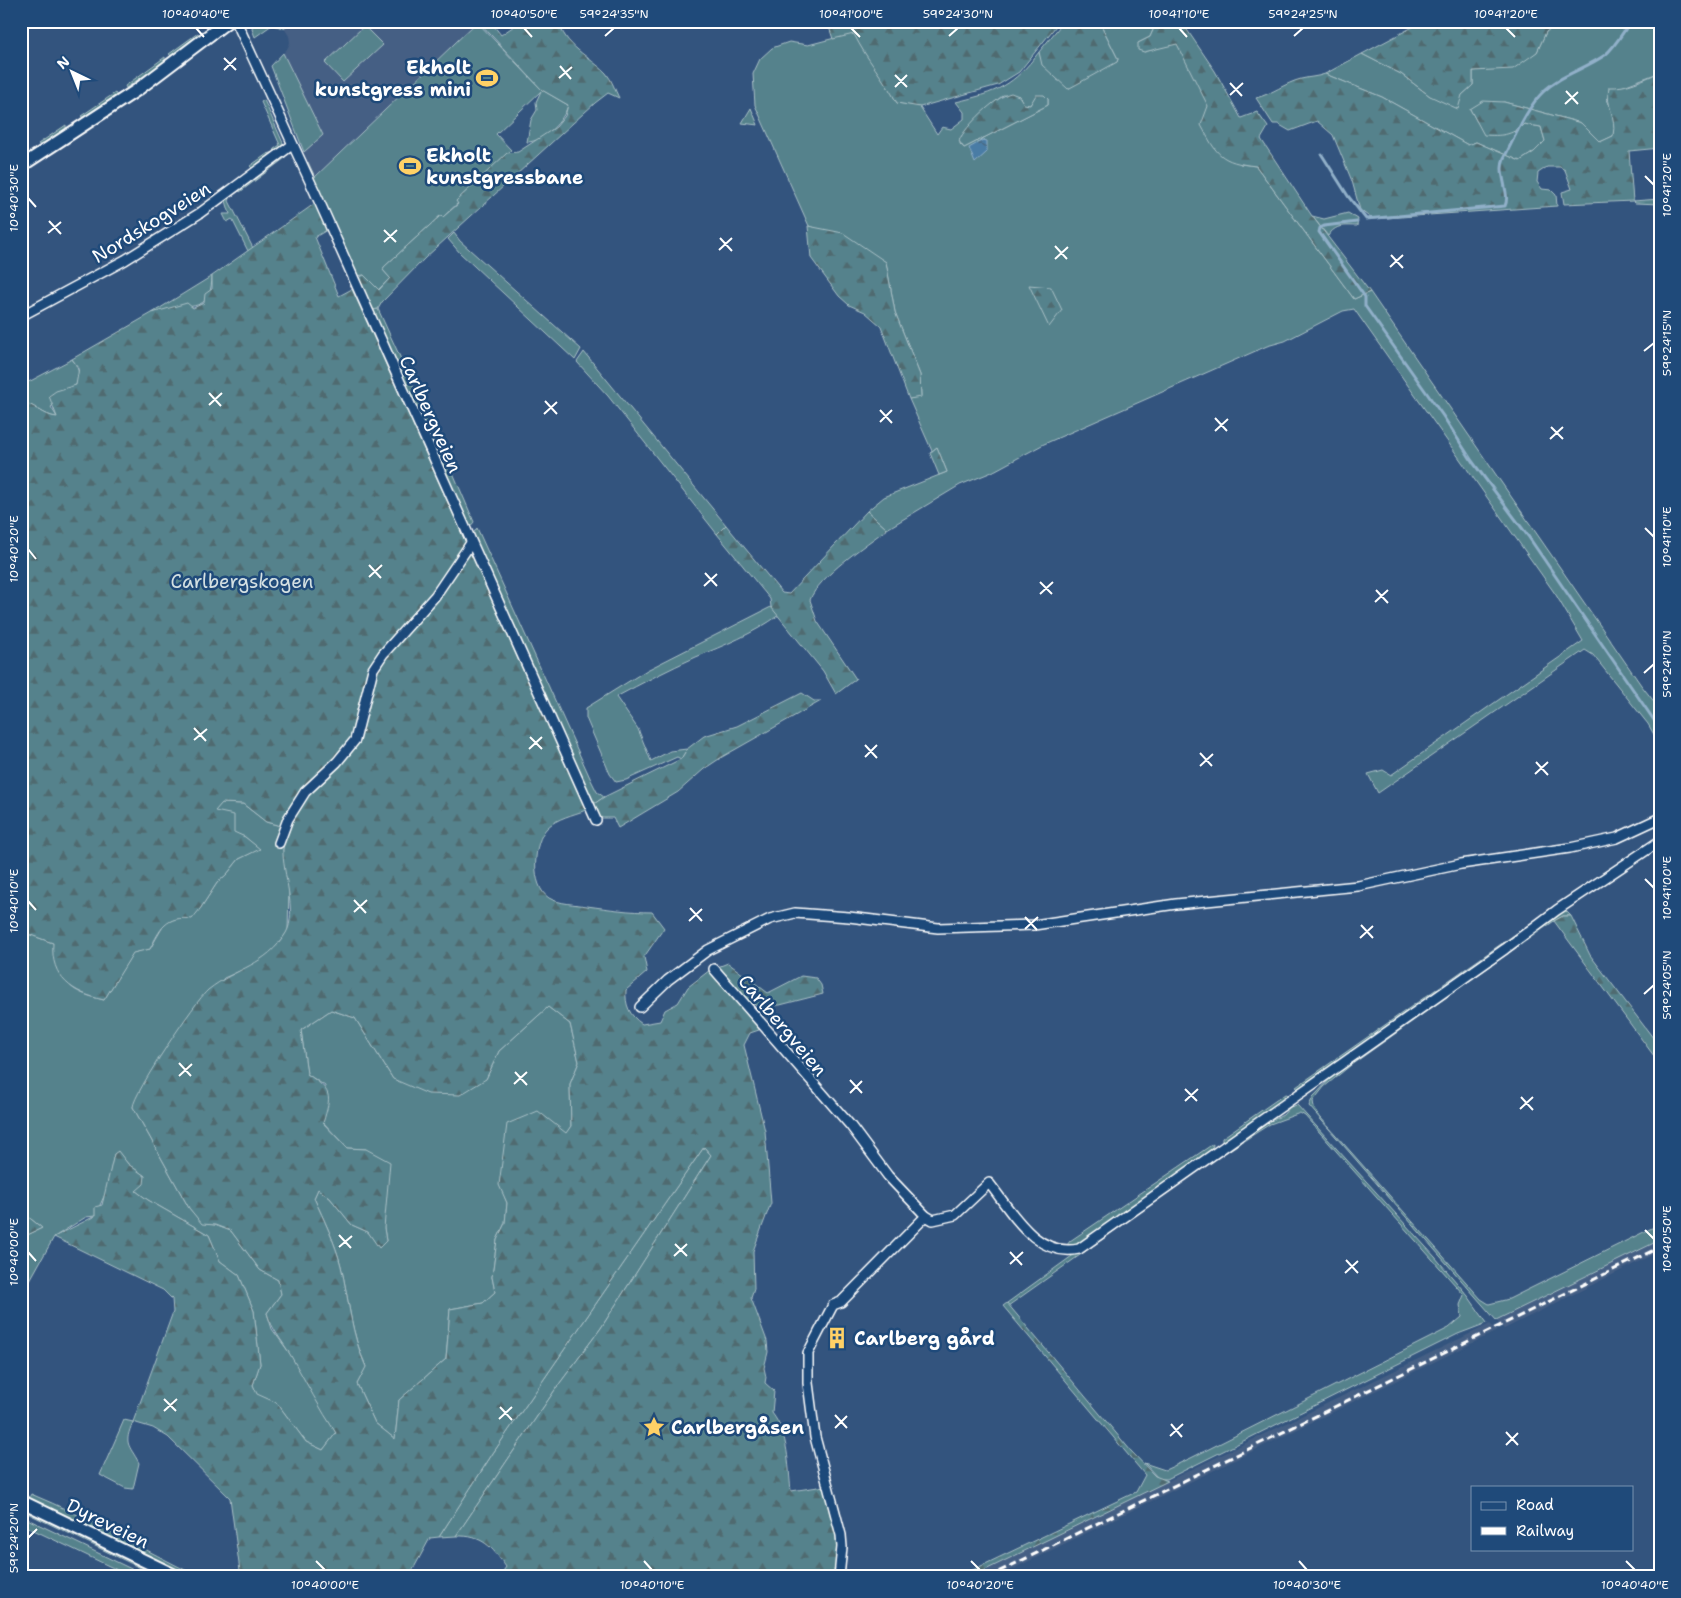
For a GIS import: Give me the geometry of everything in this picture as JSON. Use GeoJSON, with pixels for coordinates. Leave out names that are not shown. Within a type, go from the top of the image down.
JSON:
{"type":"FeatureCollection","features":[{"type":"Feature","properties":{"kind":"street"},"geometry":{"type":"LineString","coordinates":[[21,166],[137,90],[228,21]]}},
{"type":"Feature","properties":{"kind":"street","name":"Carlbergveien"},"geometry":{"type":"LineString","coordinates":[[236,21],[319,201],[596,820]]}},
{"type":"Feature","properties":{"kind":"street","name":"Nordskogveien"},"geometry":{"type":"LineString","coordinates":[[21,316],[108,270],[200,213],[292,146]]}},
{"type":"Feature","properties":{"kind":"street"},"geometry":{"type":"LineString","coordinates":[[279,843],[288,819],[305,792],[337,762],[355,740],[373,670],[383,654],[435,596],[471,543]]}},
{"type":"Feature","properties":{"kind":"street"},"geometry":{"type":"LineString","coordinates":[[640,1007],[668,980],[708,950],[770,920],[795,913],[849,917],[938,928],[989,928],[1034,924],[1176,904],[1358,886],[1461,864],[1570,848],[1617,838],[1660,818]]}},
{"type":"Feature","properties":{"kind":"street"},"geometry":{"type":"LineString","coordinates":[[839,1577],[842,1541],[825,1468],[815,1437],[808,1383],[808,1353],[833,1306],[841,1302],[926,1216],[933,1220],[955,1215],[990,1183],[1036,1240],[1064,1251],[1079,1249],[1505,949],[1557,910],[1660,841]]}},
{"type":"Feature","properties":{"kind":"street","name":"Carlbergveien"},"geometry":{"type":"LineString","coordinates":[[714,969],[850,1125],[888,1176],[926,1216]]}},
{"type":"Feature","properties":{"kind":"street","name":"Dyreveien"},"geometry":{"type":"LineString","coordinates":[[21,1501],[178,1577]]}},
{"type":"Feature","properties":{"kind":"shaded area"},"geometry":{"type":"Polygon","coordinates":[[[253,21],[478,21],[314,178],[271,66],[287,49],[290,43],[289,36],[284,28],[272,25],[255,37],[252,29],[253,21]]]}},
{"type":"Feature","properties":{"kind":"shaded area"},"geometry":{"type":"Polygon","coordinates":[[[1660,1240],[1660,1251],[1504,1329],[1496,1320],[1660,1240]]]}},
{"type":"Feature","properties":{"kind":"shaded area"},"geometry":{"type":"Polygon","coordinates":[[[1490,1324],[1497,1331],[997,1577],[971,1577],[1490,1324]]]}},
{"type":"Feature","properties":{"kind":"green space"},"geometry":{"type":"Polygon","coordinates":[[[253,21],[292,21],[284,28],[272,25],[255,37],[252,29],[253,21]]]}},
{"type":"Feature","properties":{"kind":"green space"},"geometry":{"type":"Polygon","coordinates":[[[478,21],[490,21],[501,35],[514,26],[515,21],[559,21],[571,44],[606,73],[619,98],[608,93],[595,103],[425,258],[382,302],[378,309],[372,310],[356,279],[364,275],[379,290],[390,278],[383,270],[384,267],[440,216],[443,217],[458,204],[456,201],[507,153],[518,152],[556,127],[565,116],[568,105],[542,90],[478,21]]]}},
{"type":"Feature","properties":{"kind":"green space"},"geometry":{"type":"Polygon","coordinates":[[[827,21],[1060,21],[1019,72],[998,85],[920,107],[897,103],[854,34],[833,39],[827,21]]]}},
{"type":"Feature","properties":{"kind":"green space"},"geometry":{"type":"Polygon","coordinates":[[[1064,21],[1099,21],[1118,59],[1117,62],[1068,89],[1042,65],[1039,52],[1064,21]]]}},
{"type":"Feature","properties":{"kind":"green space"},"geometry":{"type":"Polygon","coordinates":[[[1099,21],[1157,21],[1150,37],[1138,43],[1144,52],[1177,43],[1240,164],[1256,166],[1354,299],[1370,292],[1641,685],[1660,709],[1660,745],[1648,724],[1593,655],[1585,650],[1378,793],[1368,774],[1383,770],[1391,775],[1583,641],[1556,595],[1354,309],[1343,311],[1285,341],[1267,346],[1044,444],[992,472],[960,485],[887,529],[867,511],[884,497],[947,472],[937,447],[932,451],[909,399],[921,396],[920,375],[895,312],[886,262],[809,226],[755,105],[753,74],[760,59],[772,48],[789,42],[808,45],[854,33],[897,103],[919,106],[937,134],[942,127],[951,129],[964,119],[964,112],[956,102],[983,95],[1004,86],[1021,73],[1039,52],[1043,63],[1058,81],[1117,62],[1118,59],[1099,21]],[[1003,95],[975,120],[960,138],[960,144],[964,148],[1048,105],[1048,99],[1036,96],[1030,105],[1024,105],[1019,96],[1003,95]]]}},
{"type":"Feature","properties":{"kind":"green space"},"geometry":{"type":"Polygon","coordinates":[[[1157,21],[1181,21],[1215,71],[1241,118],[1257,112],[1268,127],[1261,139],[1312,216],[1370,292],[1354,299],[1256,166],[1227,159],[1211,144],[1201,125],[1208,106],[1177,44],[1144,52],[1138,50],[1138,43],[1150,37],[1157,21]]]}},
{"type":"Feature","properties":{"kind":"green space"},"geometry":{"type":"Polygon","coordinates":[[[1424,21],[1559,21],[1546,32],[1537,52],[1513,69],[1473,71],[1473,85],[1462,95],[1458,109],[1430,96],[1401,74],[1362,54],[1424,21]]]}},
{"type":"Feature","properties":{"kind":"green space"},"geometry":{"type":"Polygon","coordinates":[[[1559,21],[1660,21],[1658,73],[1621,87],[1607,99],[1616,122],[1613,136],[1600,142],[1581,123],[1504,102],[1470,109],[1477,122],[1516,132],[1524,124],[1541,127],[1545,141],[1534,152],[1520,161],[1476,142],[1468,145],[1382,97],[1325,74],[1362,54],[1401,74],[1430,96],[1462,95],[1473,85],[1473,71],[1492,69],[1537,52],[1546,32],[1559,21]]]}},
{"type":"Feature","properties":{"kind":"green space","name":"Ekholt kunstgressbane"},"geometry":{"type":"Polygon","coordinates":[[[477,22],[542,90],[568,105],[566,111],[546,135],[527,142],[531,120],[537,110],[536,102],[541,91],[496,134],[511,150],[456,201],[458,203],[443,217],[440,216],[384,267],[383,270],[390,278],[378,290],[364,275],[355,276],[306,164],[308,162],[315,177],[477,22]]]}},
{"type":"Feature","properties":{"kind":"green space"},"geometry":{"type":"Polygon","coordinates":[[[364,26],[383,45],[343,82],[325,63],[364,26]]]}},
{"type":"Feature","properties":{"kind":"green space"},"geometry":{"type":"Polygon","coordinates":[[[198,33],[199,38],[173,57],[169,54],[198,33]]]}},
{"type":"Feature","properties":{"kind":"green space"},"geometry":{"type":"Polygon","coordinates":[[[283,53],[323,135],[304,152],[271,66],[283,53]]]}},
{"type":"Feature","properties":{"kind":"green space"},"geometry":{"type":"Polygon","coordinates":[[[165,57],[165,63],[126,88],[125,86],[165,57]]]}},
{"type":"Feature","properties":{"kind":"green space"},"geometry":{"type":"Polygon","coordinates":[[[1660,64],[1660,148],[1629,151],[1633,201],[1564,204],[1562,192],[1572,189],[1565,170],[1560,167],[1547,167],[1538,173],[1537,182],[1542,189],[1551,190],[1556,195],[1557,206],[1372,219],[1360,210],[1352,181],[1333,135],[1317,121],[1290,131],[1278,124],[1273,124],[1256,98],[1295,81],[1325,74],[1382,97],[1468,145],[1476,142],[1520,161],[1534,152],[1545,141],[1541,127],[1524,124],[1515,131],[1506,134],[1484,135],[1470,109],[1483,101],[1504,102],[1581,123],[1600,142],[1613,136],[1614,122],[1608,94],[1609,87],[1628,85],[1658,73],[1660,64]]]}},
{"type":"Feature","properties":{"kind":"green space"},"geometry":{"type":"Polygon","coordinates":[[[115,93],[117,96],[84,118],[81,116],[115,93]]]}},
{"type":"Feature","properties":{"kind":"green space"},"geometry":{"type":"Polygon","coordinates":[[[1011,93],[1019,96],[1024,104],[1030,105],[1036,95],[1044,95],[1048,99],[1048,105],[964,148],[959,141],[974,120],[998,100],[1011,93]]]}},
{"type":"Feature","properties":{"kind":"green space"},"geometry":{"type":"Polygon","coordinates":[[[264,100],[283,143],[280,149],[253,169],[250,166],[267,154],[275,152],[274,149],[280,145],[261,102],[264,100]]]}},
{"type":"Feature","properties":{"kind":"green space"},"geometry":{"type":"Polygon","coordinates":[[[751,108],[758,125],[742,123],[751,108]]]}},
{"type":"Feature","properties":{"kind":"green space"},"geometry":{"type":"Polygon","coordinates":[[[66,125],[66,130],[42,146],[38,144],[66,125]]]}},
{"type":"Feature","properties":{"kind":"green space"},"geometry":{"type":"Polygon","coordinates":[[[284,155],[285,158],[240,192],[239,190],[284,155]]]}},
{"type":"Feature","properties":{"kind":"green space"},"geometry":{"type":"Polygon","coordinates":[[[231,196],[229,201],[253,248],[248,251],[232,219],[227,222],[223,214],[230,214],[226,201],[231,196]]]}},
{"type":"Feature","properties":{"kind":"green space"},"geometry":{"type":"Polygon","coordinates":[[[1660,199],[1660,204],[1635,203],[1633,201],[1660,199]]]}},
{"type":"Feature","properties":{"kind":"green space","name":"Carlbergskogen"},"geometry":{"type":"Polygon","coordinates":[[[317,202],[327,230],[315,237],[339,296],[352,289],[586,810],[555,822],[542,835],[536,853],[536,874],[539,884],[549,898],[557,902],[652,912],[664,928],[644,957],[647,972],[626,990],[627,1005],[634,1017],[642,1024],[660,1021],[665,1010],[678,1003],[688,987],[710,970],[728,963],[768,993],[801,976],[816,978],[821,985],[823,994],[780,1005],[757,1006],[745,999],[759,1030],[750,1033],[744,1045],[765,1131],[771,1203],[753,1251],[754,1289],[751,1298],[767,1341],[768,1352],[764,1368],[765,1383],[774,1391],[772,1413],[778,1422],[785,1440],[791,1491],[825,1486],[839,1543],[837,1577],[499,1577],[506,1567],[491,1548],[480,1540],[456,1536],[557,1387],[601,1328],[711,1155],[704,1147],[493,1453],[439,1537],[430,1538],[409,1577],[244,1577],[240,1571],[230,1498],[168,1437],[153,1428],[133,1422],[173,1312],[172,1299],[163,1290],[54,1237],[95,1216],[95,1207],[102,1205],[114,1154],[118,1151],[128,1164],[145,1176],[144,1184],[136,1191],[148,1200],[209,1235],[220,1261],[239,1275],[254,1311],[260,1364],[253,1385],[257,1394],[277,1403],[306,1442],[323,1450],[336,1433],[269,1319],[267,1313],[281,1294],[278,1280],[260,1270],[231,1231],[215,1225],[202,1224],[189,1208],[133,1107],[154,1067],[201,997],[219,982],[269,953],[286,933],[289,925],[290,903],[283,850],[288,828],[266,822],[243,804],[222,803],[215,811],[234,815],[234,832],[245,837],[260,849],[239,859],[217,883],[192,919],[183,918],[170,921],[157,935],[150,949],[133,953],[104,1000],[83,993],[66,982],[55,966],[53,943],[28,934],[21,943],[21,402],[31,405],[47,415],[57,417],[49,396],[56,391],[76,385],[79,368],[72,359],[152,313],[187,303],[193,308],[204,303],[205,294],[212,289],[212,276],[317,202]],[[548,1007],[499,1051],[486,1079],[460,1095],[428,1094],[393,1079],[355,1018],[331,1010],[301,1030],[307,1074],[321,1085],[328,1094],[328,1105],[323,1123],[347,1148],[366,1149],[390,1162],[384,1228],[386,1241],[379,1248],[368,1232],[352,1225],[330,1198],[318,1189],[314,1198],[339,1257],[354,1330],[366,1367],[357,1384],[375,1423],[395,1439],[399,1400],[446,1359],[450,1309],[483,1303],[495,1292],[492,1277],[497,1240],[505,1223],[507,1203],[499,1185],[507,1124],[538,1111],[566,1133],[571,1126],[570,1084],[579,1062],[570,1024],[548,1007]]]}},
{"type":"Feature","properties":{"kind":"green space"},"geometry":{"type":"Polygon","coordinates":[[[1348,213],[1358,219],[1357,226],[1344,226],[1334,229],[1328,236],[1312,216],[1324,219],[1348,213]]]}},
{"type":"Feature","properties":{"kind":"green space"},"geometry":{"type":"Polygon","coordinates":[[[808,226],[843,233],[886,262],[895,312],[920,375],[921,397],[909,399],[881,326],[865,312],[849,305],[839,296],[811,258],[808,226]]]}},
{"type":"Feature","properties":{"kind":"green space"},"geometry":{"type":"Polygon","coordinates":[[[454,233],[460,241],[581,349],[575,360],[460,253],[448,239],[454,233]]]}},
{"type":"Feature","properties":{"kind":"green space"},"geometry":{"type":"Polygon","coordinates":[[[212,276],[209,293],[202,303],[152,313],[212,276]]]}},
{"type":"Feature","properties":{"kind":"green space"},"geometry":{"type":"Polygon","coordinates":[[[1029,285],[1051,287],[1062,310],[1049,327],[1029,285]]]}},
{"type":"Feature","properties":{"kind":"green space"},"geometry":{"type":"Polygon","coordinates":[[[378,309],[474,522],[469,528],[372,310],[378,309]]]}},
{"type":"Feature","properties":{"kind":"green space"},"geometry":{"type":"Polygon","coordinates":[[[584,352],[726,525],[717,534],[608,396],[577,362],[584,352]]]}},
{"type":"Feature","properties":{"kind":"green space"},"geometry":{"type":"Polygon","coordinates":[[[72,359],[79,374],[78,381],[70,392],[51,407],[57,417],[47,415],[31,405],[21,402],[21,386],[72,359]]]}},
{"type":"Feature","properties":{"kind":"green space"},"geometry":{"type":"Polygon","coordinates":[[[937,447],[947,472],[939,475],[930,453],[937,447]]]}},
{"type":"Feature","properties":{"kind":"green space"},"geometry":{"type":"Polygon","coordinates":[[[867,511],[887,529],[833,571],[815,591],[810,600],[817,621],[856,679],[836,694],[823,671],[771,607],[770,599],[717,534],[726,525],[782,593],[789,594],[867,511]]]}},
{"type":"Feature","properties":{"kind":"green space"},"geometry":{"type":"Polygon","coordinates":[[[477,528],[591,780],[597,792],[604,797],[594,804],[473,534],[477,528]]]}},
{"type":"Feature","properties":{"kind":"green space"},"geometry":{"type":"Polygon","coordinates":[[[771,607],[779,615],[759,628],[739,639],[676,666],[616,697],[638,729],[651,761],[670,751],[687,749],[681,759],[677,757],[626,780],[616,782],[610,774],[586,718],[586,708],[647,670],[771,607]]]}},
{"type":"Feature","properties":{"kind":"green space"},"geometry":{"type":"Polygon","coordinates":[[[802,693],[814,701],[821,701],[722,757],[704,769],[678,792],[618,828],[613,818],[599,818],[594,804],[604,797],[681,759],[687,749],[704,736],[737,726],[802,693]]]}},
{"type":"Feature","properties":{"kind":"green space"},"geometry":{"type":"Polygon","coordinates":[[[222,803],[243,804],[266,822],[288,828],[283,850],[289,887],[288,931],[272,952],[262,961],[224,978],[159,1058],[133,1107],[189,1208],[202,1223],[215,1225],[231,1231],[260,1270],[278,1280],[281,1294],[267,1313],[272,1329],[291,1355],[336,1433],[323,1450],[306,1442],[277,1403],[257,1395],[253,1385],[260,1364],[254,1311],[239,1275],[220,1261],[209,1235],[148,1200],[136,1191],[145,1176],[128,1164],[118,1152],[114,1154],[106,1192],[95,1216],[86,1217],[54,1237],[25,1289],[21,1287],[21,1238],[42,1228],[21,1211],[21,943],[28,934],[53,943],[63,975],[72,988],[104,1000],[133,952],[150,949],[165,923],[200,909],[217,883],[239,859],[259,849],[245,837],[234,833],[214,811],[222,803]]]}},
{"type":"Feature","properties":{"kind":"green space"},"geometry":{"type":"Polygon","coordinates":[[[1557,905],[1316,1079],[1298,1089],[1296,1087],[1557,905]]]}},
{"type":"Feature","properties":{"kind":"green space"},"geometry":{"type":"Polygon","coordinates":[[[1565,910],[1571,916],[1563,916],[1554,921],[1351,1065],[1324,1087],[1313,1101],[1314,1108],[1320,1117],[1481,1299],[1489,1304],[1509,1299],[1660,1224],[1660,1240],[1496,1320],[1309,1106],[1313,1097],[1333,1076],[1565,910]]]}},
{"type":"Feature","properties":{"kind":"green space"},"geometry":{"type":"Polygon","coordinates":[[[1563,916],[1571,916],[1590,955],[1660,1047],[1660,1064],[1554,921],[1563,916]]]}},
{"type":"Feature","properties":{"kind":"green space"},"geometry":{"type":"Polygon","coordinates":[[[548,1007],[570,1024],[579,1062],[570,1084],[571,1126],[566,1134],[500,1185],[507,1203],[505,1223],[497,1240],[492,1277],[495,1292],[483,1303],[450,1309],[446,1359],[399,1400],[395,1439],[375,1423],[357,1384],[366,1366],[357,1342],[339,1257],[314,1198],[318,1189],[330,1198],[352,1225],[368,1232],[379,1247],[386,1241],[366,1149],[347,1148],[323,1122],[325,1086],[307,1074],[301,1030],[331,1010],[355,1018],[393,1079],[486,1079],[499,1051],[548,1007]]]}},
{"type":"Feature","properties":{"kind":"green space"},"geometry":{"type":"Polygon","coordinates":[[[1285,1094],[1289,1095],[1222,1144],[1222,1138],[1285,1094]]]}},
{"type":"Feature","properties":{"kind":"green space"},"geometry":{"type":"Polygon","coordinates":[[[1297,1105],[1435,1257],[1468,1296],[1487,1323],[1458,1334],[1167,1479],[1159,1479],[1144,1463],[1165,1470],[1449,1328],[1462,1317],[1460,1305],[1464,1295],[1305,1116],[1300,1113],[1270,1124],[1217,1158],[1008,1306],[1007,1303],[1072,1256],[1080,1253],[1254,1129],[1283,1115],[1290,1107],[1297,1105]]]}},
{"type":"Feature","properties":{"kind":"green space"},"geometry":{"type":"Polygon","coordinates":[[[1213,1144],[1212,1150],[1077,1246],[1067,1245],[1070,1241],[1213,1144]]]}},
{"type":"Feature","properties":{"kind":"green space"},"geometry":{"type":"Polygon","coordinates":[[[704,1147],[711,1155],[601,1328],[557,1387],[456,1536],[439,1537],[493,1453],[704,1147]]]}},
{"type":"Feature","properties":{"kind":"green space"},"geometry":{"type":"Polygon","coordinates":[[[21,1211],[42,1228],[21,1238],[21,1211]]]}},
{"type":"Feature","properties":{"kind":"green space"},"geometry":{"type":"Polygon","coordinates":[[[1007,1303],[1131,1451],[1155,1476],[1168,1481],[971,1577],[958,1577],[1136,1492],[1145,1475],[1003,1306],[1007,1303]]]}},
{"type":"Feature","properties":{"kind":"green space"},"geometry":{"type":"Polygon","coordinates":[[[124,1420],[133,1422],[128,1435],[128,1444],[139,1463],[133,1489],[125,1488],[100,1475],[124,1420]]]}},
{"type":"Feature","properties":{"kind":"green space"},"geometry":{"type":"Polygon","coordinates":[[[31,1494],[95,1523],[199,1577],[189,1577],[31,1500],[29,1498],[31,1494]]]}},
{"type":"Feature","properties":{"kind":"green space"},"geometry":{"type":"Polygon","coordinates":[[[25,1508],[169,1577],[159,1577],[25,1512],[25,1508]]]}},
{"type":"Feature","properties":{"kind":"green space"},"geometry":{"type":"Polygon","coordinates":[[[21,1516],[148,1577],[132,1577],[21,1524],[21,1516]]]}},
{"type":"Feature","properties":{"kind":"water"},"geometry":{"type":"Polygon","coordinates":[[[983,140],[987,141],[987,152],[975,163],[969,148],[983,140]]]}},
{"type":"Feature","properties":{"kind":"waterway"},"geometry":{"type":"LineString","coordinates":[[1322,155],[1348,196],[1366,219],[1505,206],[1506,196],[1502,164],[1526,114],[1537,98],[1550,86],[1609,52],[1631,21]]}},
{"type":"Feature","properties":{"kind":"waterway"},"geometry":{"type":"LineString","coordinates":[[1357,222],[1324,226],[1320,228],[1319,232],[1365,297],[1365,306],[1443,416],[1472,461],[1528,536],[1660,729]]}},
{"type":"Feature","properties":{"kind":"railway"},"geometry":{"type":"LineString","coordinates":[[988,1577],[1660,1247]]}},
{"type":"Feature","properties":{"kind":"place","name":"Ekholt kunstgress mini"},"geometry":{"type":"Point","coordinates":[487,78]}},
{"type":"Feature","properties":{"kind":"place","name":"Ekholt kunstgressbane"},"geometry":{"type":"Point","coordinates":[410,166]}},
{"type":"Feature","properties":{"kind":"place","name":"Carlberg gård"},"geometry":{"type":"Point","coordinates":[837,1338]}},
{"type":"Feature","properties":{"kind":"place","name":"Carlbergåsen"},"geometry":{"type":"Point","coordinates":[654,1427]}}]}
